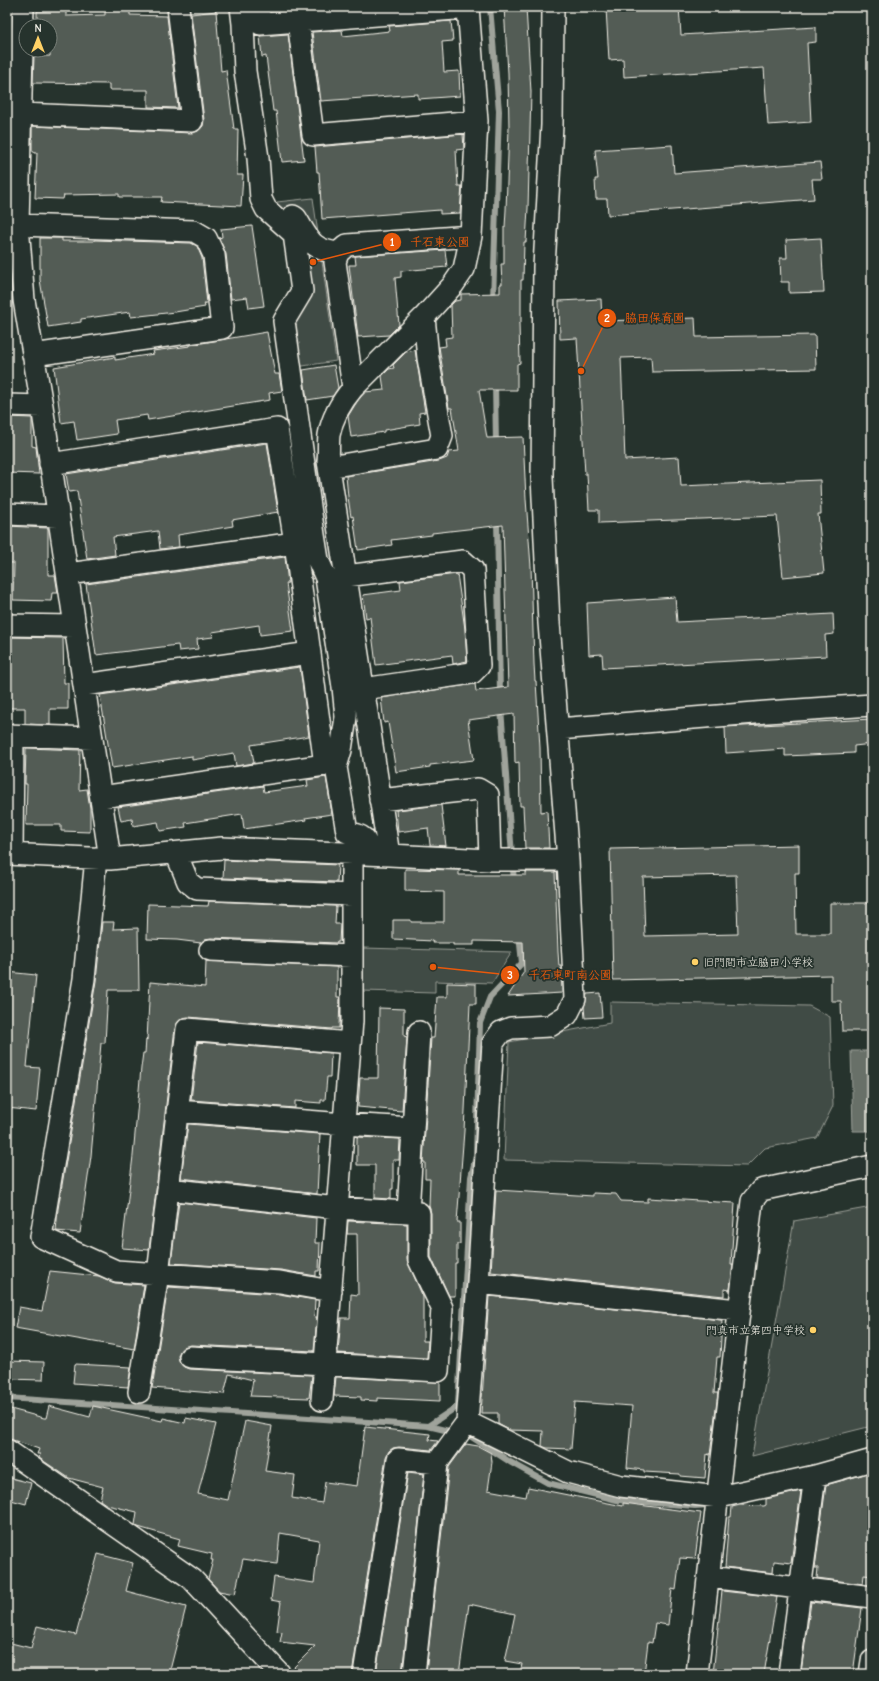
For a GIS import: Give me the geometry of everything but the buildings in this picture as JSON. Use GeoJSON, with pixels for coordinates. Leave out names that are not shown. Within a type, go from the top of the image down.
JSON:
{"type":"FeatureCollection","features":[{"type":"Feature","properties":{"kind":"street"},"geometry":{"type":"LineString","coordinates":[[23,7],[14,72],[21,114],[13,184],[18,225],[16,300],[33,355],[42,406],[101,797],[103,859],[41,1238],[116,1271],[280,1282],[331,1291]]}},
{"type":"Feature","properties":{"kind":"street"},"geometry":{"type":"LineString","coordinates":[[21,114],[192,121],[178,7]]}},
{"type":"Feature","properties":{"kind":"street"},"geometry":{"type":"LineString","coordinates":[[241,7],[244,24],[245,71],[258,158],[261,199],[266,209],[294,234],[302,291],[284,321],[318,560],[326,578],[343,687],[346,717],[341,750],[336,767],[347,832],[361,836],[367,841],[370,854]]}},
{"type":"Feature","properties":{"kind":"street"},"geometry":{"type":"LineString","coordinates":[[258,7],[260,24],[468,8],[477,121],[471,236],[464,269],[453,285],[424,317],[353,388],[345,398],[336,415],[329,435],[329,468],[380,800],[370,854],[352,895],[352,1021],[322,1400]]}},
{"type":"Feature","properties":{"kind":"street"},"geometry":{"type":"LineString","coordinates":[[414,1674],[437,1463],[467,1422],[478,1283],[493,1043],[500,1032],[511,1028],[550,1026],[567,1015],[575,999],[568,860],[549,623],[542,478],[544,267],[552,125],[553,7]]}},
{"type":"Feature","properties":{"kind":"street"},"geometry":{"type":"LineString","coordinates":[[298,21],[313,136],[477,121]]}},
{"type":"Feature","properties":{"kind":"street"},"geometry":{"type":"LineString","coordinates":[[264,205],[283,211],[296,218],[313,245],[325,252],[338,254]]}},
{"type":"Feature","properties":{"kind":"street"},"geometry":{"type":"LineString","coordinates":[[18,225],[194,230],[206,238],[214,255],[222,328],[33,355]]}},
{"type":"Feature","properties":{"kind":"street"},"geometry":{"type":"LineString","coordinates":[[353,388],[334,262],[338,254],[347,245],[471,236]]}},
{"type":"Feature","properties":{"kind":"street"},"geometry":{"type":"LineString","coordinates":[[329,468],[437,448],[442,436],[428,358],[424,317]]}},
{"type":"Feature","properties":{"kind":"street"},"geometry":{"type":"LineString","coordinates":[[7,405],[42,406]]}},
{"type":"Feature","properties":{"kind":"street"},"geometry":{"type":"LineString","coordinates":[[50,464],[277,429],[295,543],[326,765],[101,797]]}},
{"type":"Feature","properties":{"kind":"street"},"geometry":{"type":"LineString","coordinates":[[7,514],[58,516]]}},
{"type":"Feature","properties":{"kind":"street"},"geometry":{"type":"LineString","coordinates":[[68,574],[295,543]]}},
{"type":"Feature","properties":{"kind":"street"},"geometry":{"type":"LineString","coordinates":[[346,576],[463,561],[473,570],[479,666],[472,673],[363,689]]}},
{"type":"Feature","properties":{"kind":"street"},"geometry":{"type":"LineString","coordinates":[[7,625],[75,626]]}},
{"type":"Feature","properties":{"kind":"street"},"geometry":{"type":"LineString","coordinates":[[84,685],[310,653]]}},
{"type":"Feature","properties":{"kind":"street"},"geometry":{"type":"LineString","coordinates":[[558,729],[872,705]]}},
{"type":"Feature","properties":{"kind":"street"},"geometry":{"type":"LineString","coordinates":[[92,738],[10,736],[10,854],[103,859],[222,848],[490,860],[568,860]]}},
{"type":"Feature","properties":{"kind":"street"},"geometry":{"type":"LineString","coordinates":[[380,800],[478,790],[488,796],[490,860]]}},
{"type":"Feature","properties":{"kind":"street"},"geometry":{"type":"LineString","coordinates":[[176,853],[188,882],[196,889],[352,895]]}},
{"type":"Feature","properties":{"kind":"street"},"geometry":{"type":"LineString","coordinates":[[210,950],[352,956]]}},
{"type":"Feature","properties":{"kind":"street"},"geometry":{"type":"LineString","coordinates":[[139,1392],[158,1274],[187,1029],[350,1043]]}},
{"type":"Feature","properties":{"kind":"street"},"geometry":{"type":"LineString","coordinates":[[408,1212],[418,1032]]}},
{"type":"Feature","properties":{"kind":"street"},"geometry":{"type":"LineString","coordinates":[[177,1111],[413,1128]]}},
{"type":"Feature","properties":{"kind":"street"},"geometry":{"type":"LineString","coordinates":[[697,1674],[719,1497],[738,1310],[752,1201],[762,1190],[872,1166]]}},
{"type":"Feature","properties":{"kind":"street"},"geometry":{"type":"LineString","coordinates":[[168,1189],[337,1208],[419,1213],[419,1260],[442,1308],[438,1371],[190,1357]]}},
{"type":"Feature","properties":{"kind":"street"},"geometry":{"type":"LineString","coordinates":[[478,1283],[738,1310]]}},
{"type":"Feature","properties":{"kind":"street"},"geometry":{"type":"LineString","coordinates":[[467,1422],[568,1472],[621,1486],[719,1497],[815,1476],[872,1460]]}},
{"type":"Feature","properties":{"kind":"street"},"geometry":{"type":"LineString","coordinates":[[7,1450],[192,1579],[280,1674]]}},
{"type":"Feature","properties":{"kind":"street"},"geometry":{"type":"LineString","coordinates":[[364,1674],[398,1460],[437,1463]]}},
{"type":"Feature","properties":{"kind":"street"},"geometry":{"type":"LineString","coordinates":[[789,1674],[815,1476]]}},
{"type":"Feature","properties":{"kind":"street"},"geometry":{"type":"LineString","coordinates":[[709,1577],[872,1597]]}},
{"type":"Feature","properties":{"kind":"street"},"geometry":{"type":"LineString","coordinates":[[870,1674],[872,1661]]}},
{"type":"Feature","properties":{"kind":"shaded area"},"geometry":{"type":"Polygon","coordinates":[[[313,198],[336,361],[296,367],[289,323],[307,292],[279,215],[277,202],[313,198]]]}},
{"type":"Feature","properties":{"kind":"shaded area"},"geometry":{"type":"Polygon","coordinates":[[[363,948],[512,952],[492,983],[435,981],[435,993],[362,991],[363,948]]]}},
{"type":"Feature","properties":{"kind":"shaded area"},"geometry":{"type":"Polygon","coordinates":[[[610,1002],[809,1006],[830,1017],[833,1106],[817,1138],[765,1148],[747,1166],[504,1160],[509,1042],[610,1023],[610,1002]]]}},
{"type":"Feature","properties":{"kind":"shaded area"},"geometry":{"type":"Polygon","coordinates":[[[851,1051],[872,1051],[872,1131],[853,1131],[851,1051]]]}},
{"type":"Feature","properties":{"kind":"shaded area","name":"門真市立第四中学校"},"geometry":{"type":"Polygon","coordinates":[[[872,1207],[872,1426],[752,1456],[794,1221],[872,1207]]]}},
{"type":"Feature","properties":{"kind":"waterway"},"geometry":{"type":"LineString","coordinates":[[490,7],[499,111],[493,301]]}},
{"type":"Feature","properties":{"kind":"waterway"},"geometry":{"type":"LineString","coordinates":[[495,382],[496,445]]}},
{"type":"Feature","properties":{"kind":"waterway"},"geometry":{"type":"LineString","coordinates":[[497,518],[500,695]]}},
{"type":"Feature","properties":{"kind":"waterway"},"geometry":{"type":"LineString","coordinates":[[501,708],[514,882]]}},
{"type":"Feature","properties":{"kind":"waterway"},"geometry":{"type":"LineString","coordinates":[[428,1426],[458,1406],[471,1177],[476,1156],[480,1023],[490,997],[522,963],[519,935]]}},
{"type":"Feature","properties":{"kind":"waterway"},"geometry":{"type":"LineString","coordinates":[[7,1398],[428,1426],[470,1436],[510,1462],[548,1483],[617,1500],[695,1506],[709,1505]]}},
{"type":"Feature","properties":{"kind":"place","name":"千石東公園"},"geometry":{"type":"Point","coordinates":[313,262]}},
{"type":"Feature","properties":{"kind":"place","name":"脇田保育園"},"geometry":{"type":"Point","coordinates":[581,371]}},
{"type":"Feature","properties":{"kind":"place","name":"旧門間市立脇田小学校"},"geometry":{"type":"Point","coordinates":[695,962]}},
{"type":"Feature","properties":{"kind":"place","name":"千石東町南公園"},"geometry":{"type":"Point","coordinates":[433,967]}},
{"type":"Feature","properties":{"kind":"place","name":"門真市立第四中学校"},"geometry":{"type":"Point","coordinates":[813,1330]}}]}
